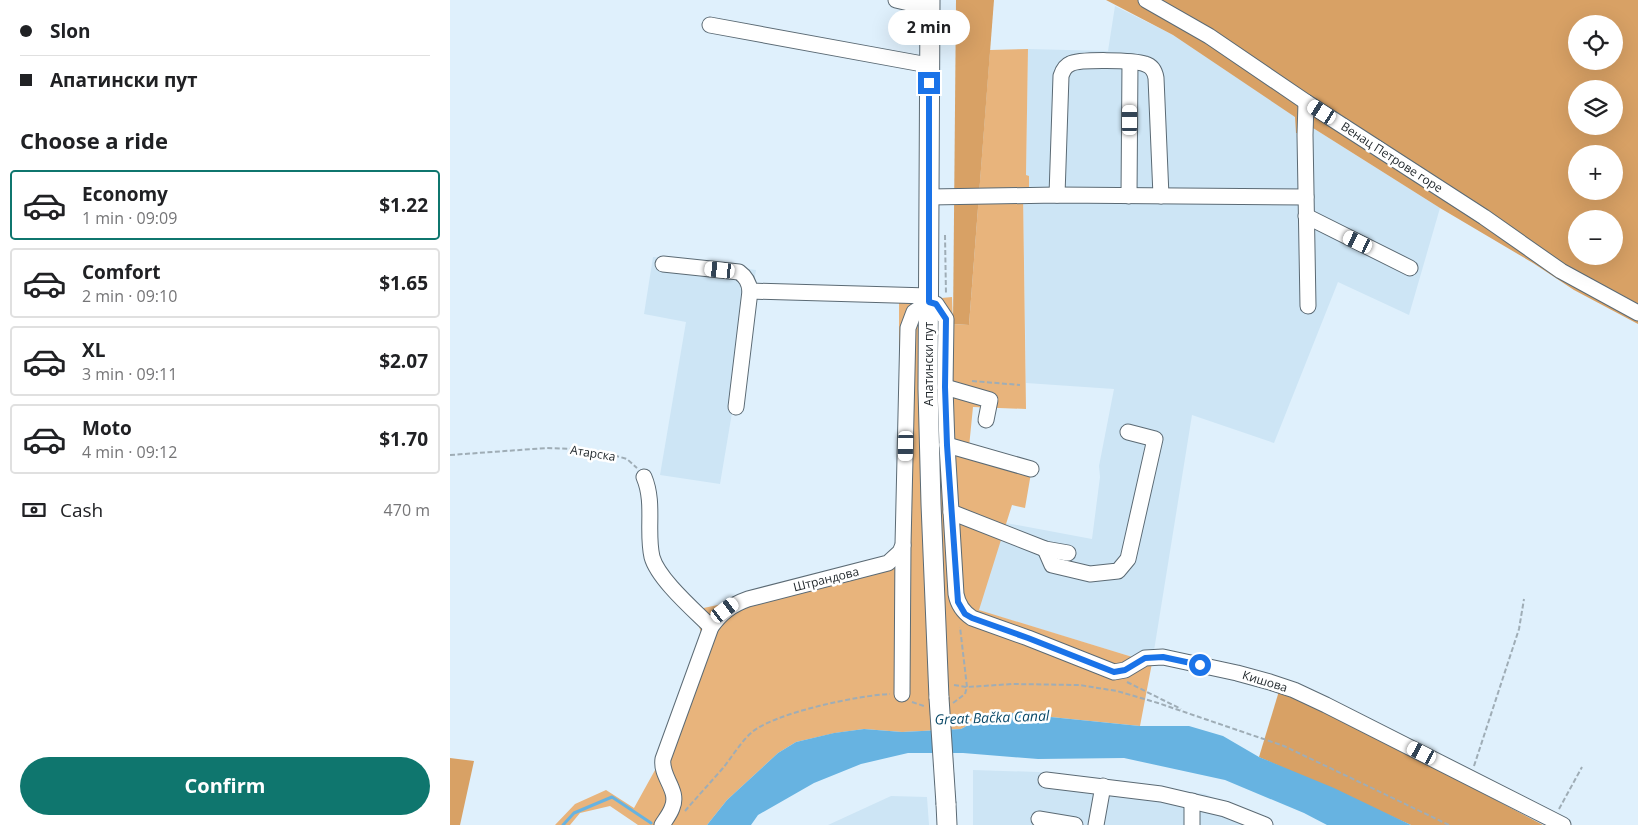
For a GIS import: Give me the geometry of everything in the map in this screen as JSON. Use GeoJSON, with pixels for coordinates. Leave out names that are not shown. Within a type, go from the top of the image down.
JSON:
{"type":"FeatureCollection","features":[{"type":"Feature","properties":{"kind":"main road","name":"Апатински пут"},"geometry":{"type":"LineString","coordinates":[[930,4],[928,66],[930,504],[938,703],[948,825]]}},
{"type":"Feature","properties":{"kind":"street"},"geometry":{"type":"LineString","coordinates":[[896,0],[930,4]]}},
{"type":"Feature","properties":{"kind":"street","name":"Венац Петрове горе"},"geometry":{"type":"LineString","coordinates":[[1146,0],[1209,36],[1306,102],[1484,217],[1561,272],[1638,313]]}},
{"type":"Feature","properties":{"kind":"street"},"geometry":{"type":"LineString","coordinates":[[710,25],[928,66]]}},
{"type":"Feature","properties":{"kind":"street"},"geometry":{"type":"LineString","coordinates":[[1057,195],[1062,71],[1070,64],[1076,62],[1130,62],[1145,64],[1150,66],[1155,72],[1161,196]]}},
{"type":"Feature","properties":{"kind":"street"},"geometry":{"type":"LineString","coordinates":[[1129,196],[1130,62]]}},
{"type":"Feature","properties":{"kind":"street"},"geometry":{"type":"LineString","coordinates":[[1306,102],[1304,135],[1308,306]]}},
{"type":"Feature","properties":{"kind":"street"},"geometry":{"type":"LineString","coordinates":[[930,197],[1057,195],[1306,197]]}},
{"type":"Feature","properties":{"kind":"street"},"geometry":{"type":"LineString","coordinates":[[1306,216],[1410,268]]}},
{"type":"Feature","properties":{"kind":"street"},"geometry":{"type":"LineString","coordinates":[[663,264],[738,272],[744,276],[749,284],[750,291],[736,407]]}},
{"type":"Feature","properties":{"kind":"street"},"geometry":{"type":"LineString","coordinates":[[750,291],[929,299],[936,304],[946,319],[945,383],[947,445],[958,602],[965,614],[972,618],[1114,672]]}},
{"type":"Feature","properties":{"kind":"street"},"geometry":{"type":"LineString","coordinates":[[902,694],[908,328],[914,312],[929,299]]}},
{"type":"Feature","properties":{"kind":"street"},"geometry":{"type":"LineString","coordinates":[[945,383],[990,400],[986,420]]}},
{"type":"Feature","properties":{"kind":"street"},"geometry":{"type":"LineString","coordinates":[[1045,549],[1052,565],[1090,574],[1118,571],[1123,567],[1128,559],[1155,439],[1128,432]]}},
{"type":"Feature","properties":{"kind":"street"},"geometry":{"type":"LineString","coordinates":[[947,445],[1031,469]]}},
{"type":"Feature","properties":{"kind":"street"},"geometry":{"type":"LineString","coordinates":[[644,478],[649,489],[651,544],[656,566],[662,576],[711,627]]}},
{"type":"Feature","properties":{"kind":"street"},"geometry":{"type":"LineString","coordinates":[[951,512],[1045,549],[1068,553]]}},
{"type":"Feature","properties":{"kind":"street","name":"Штрандова"},"geometry":{"type":"LineString","coordinates":[[662,825],[672,809],[674,798],[674,792],[663,771],[663,759],[711,627],[718,617],[734,604],[888,563],[900,552],[903,545]]}},
{"type":"Feature","properties":{"kind":"street","name":"Кишова"},"geometry":{"type":"LineString","coordinates":[[1114,672],[1125,670],[1145,658],[1163,657],[1270,682],[1326,705],[1563,825]]}},
{"type":"Feature","properties":{"kind":"street"},"geometry":{"type":"LineString","coordinates":[[1046,780],[1161,794],[1224,809],[1265,825]]}},
{"type":"Feature","properties":{"kind":"street"},"geometry":{"type":"LineString","coordinates":[[1096,825],[1103,786]]}},
{"type":"Feature","properties":{"kind":"street"},"geometry":{"type":"LineString","coordinates":[[1192,801],[1192,825]]}},
{"type":"Feature","properties":{"kind":"street"},"geometry":{"type":"LineString","coordinates":[[1039,819],[1074,825]]}},
{"type":"Feature","properties":{"kind":"path"},"geometry":{"type":"LineString","coordinates":[[945,383],[1020,384]]}},
{"type":"Feature","properties":{"kind":"path","name":"Атарска"},"geometry":{"type":"LineString","coordinates":[[450,455],[547,448],[577,449],[613,454],[627,460],[644,478]]}},
{"type":"Feature","properties":{"kind":"path"},"geometry":{"type":"LineString","coordinates":[[1470,778],[1519,629],[1524,599]]}},
{"type":"Feature","properties":{"kind":"path"},"geometry":{"type":"LineString","coordinates":[[680,818],[746,738],[760,727],[778,719],[828,704],[876,696],[902,694],[912,701],[938,703],[965,694],[967,686],[958,602]]}},
{"type":"Feature","properties":{"kind":"path"},"geometry":{"type":"LineString","coordinates":[[1114,672],[1131,685],[1190,714]]}},
{"type":"Feature","properties":{"kind":"path"},"geometry":{"type":"LineString","coordinates":[[967,686],[1012,684],[1079,685],[1116,692],[1190,714],[1284,746],[1449,825]]}},
{"type":"Feature","properties":{"kind":"path"},"geometry":{"type":"LineString","coordinates":[[1544,816],[1553,820],[1582,767]]}},
{"type":"Feature","properties":{"kind":"shaded area"},"geometry":{"type":"Polygon","coordinates":[[[956,0],[994,0],[969,325],[953,324],[956,0]]]}},
{"type":"Feature","properties":{"kind":"shaded area"},"geometry":{"type":"Polygon","coordinates":[[[1106,0],[1638,0],[1638,324],[1574,290],[1313,128],[1312,135],[1296,133],[1295,117],[1173,35],[1106,0]]]}},
{"type":"Feature","properties":{"kind":"shaded area"},"geometry":{"type":"Polygon","coordinates":[[[1115,6],[1173,35],[1296,117],[1296,133],[1313,128],[1440,208],[1409,315],[1338,282],[1274,443],[1192,415],[1152,663],[978,610],[1006,523],[1092,539],[1100,477],[1099,466],[1114,389],[1026,383],[1023,189],[1029,176],[1026,176],[1028,49],[1108,51],[1115,6]]]}},
{"type":"Feature","properties":{"kind":"shaded area"},"geometry":{"type":"Polygon","coordinates":[[[1028,49],[1026,175],[1029,176],[1029,190],[1023,190],[1026,409],[973,407],[968,457],[1031,473],[1025,508],[1012,505],[979,610],[1152,663],[1140,726],[1000,712],[983,717],[961,729],[902,732],[864,729],[835,733],[796,742],[778,753],[727,800],[707,825],[638,825],[610,806],[580,813],[570,825],[555,825],[575,804],[606,790],[634,808],[675,734],[702,636],[694,610],[899,567],[899,302],[952,297],[953,324],[969,325],[990,50],[1028,49]]]}},
{"type":"Feature","properties":{"kind":"shaded area"},"geometry":{"type":"Polygon","coordinates":[[[653,257],[756,270],[720,484],[660,475],[686,322],[644,314],[653,257]]]}},
{"type":"Feature","properties":{"kind":"shaded area"},"geometry":{"type":"Polygon","coordinates":[[[1279,691],[1322,708],[1543,825],[1411,825],[1259,757],[1279,691]]]}},
{"type":"Feature","properties":{"kind":"shaded area"},"geometry":{"type":"Polygon","coordinates":[[[450,758],[474,761],[460,825],[450,825],[450,758]]]}},
{"type":"Feature","properties":{"kind":"shaded area"},"geometry":{"type":"Polygon","coordinates":[[[973,770],[1038,772],[1205,794],[1275,825],[973,825],[973,770]]]}},
{"type":"Feature","properties":{"kind":"shaded area"},"geometry":{"type":"Polygon","coordinates":[[[891,796],[927,797],[929,825],[828,825],[891,796]]]}},
{"type":"Feature","properties":{"kind":"water","name":"Great Bačka Canal"},"geometry":{"type":"Polygon","coordinates":[[[1000,712],[1140,726],[1189,726],[1223,736],[1259,757],[1334,788],[1411,825],[1327,825],[1304,813],[1225,780],[1124,758],[1038,759],[963,753],[908,753],[861,764],[814,783],[758,815],[751,825],[707,825],[727,800],[778,753],[796,742],[834,733],[864,729],[902,732],[961,729],[983,717],[1000,712]]]}},
{"type":"Feature","properties":{"kind":"waterway"},"geometry":{"type":"LineString","coordinates":[[563,825],[574,813],[612,797],[651,823]]}},
{"type":"Feature","properties":{"kind":"route"},"geometry":{"type":"LineString","coordinates":[[929,83],[930,197],[928,288],[929,302],[936,304],[941,309],[946,319],[945,387],[947,445],[958,602],[965,614],[972,618],[1114,672],[1125,670],[1145,658],[1163,657],[1200,665]]}}]}
